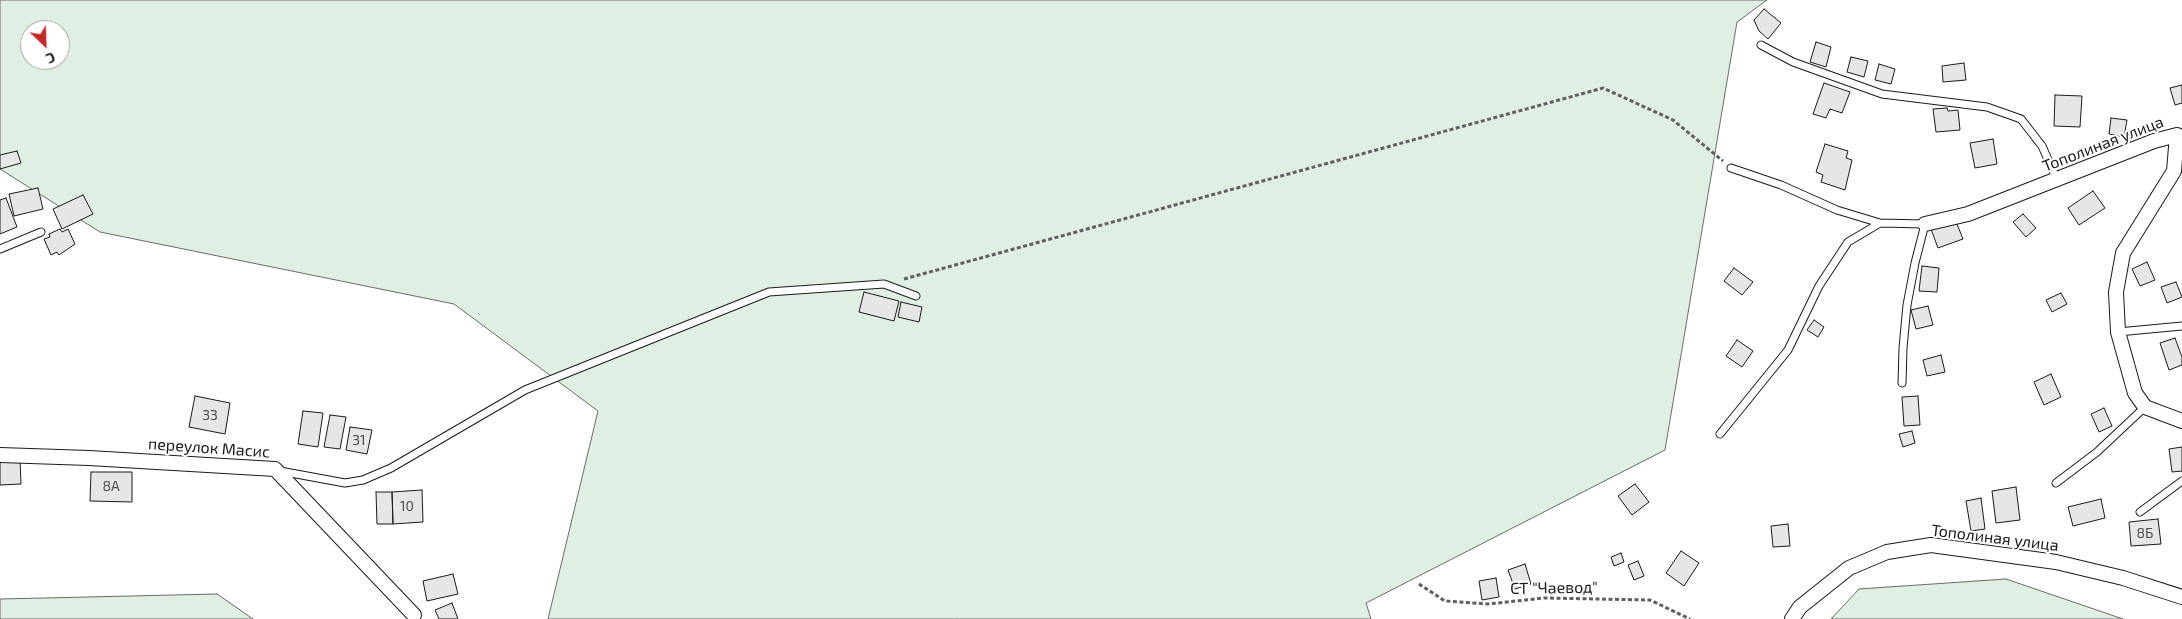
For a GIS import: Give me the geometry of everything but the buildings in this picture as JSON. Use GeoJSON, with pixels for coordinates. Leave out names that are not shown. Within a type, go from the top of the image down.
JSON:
{"type":"FeatureCollection","features":[{"type":"Feature","properties":{"kind":"street","name":"Тополиная улица"},"geometry":{"type":"LineString","coordinates":[[1925,224],[1968,214],[2130,153],[2154,141],[2179,134],[2174,171],[2123,253],[2116,292],[2118,332],[2135,393],[2145,407]]}},
{"type":"Feature","properties":{"kind":"street"},"geometry":{"type":"LineString","coordinates":[[2145,407],[2182,421]]}},
{"type":"Feature","properties":{"kind":"street","name":"переулок Масис"},"geometry":{"type":"LineString","coordinates":[[0,455],[99,458],[275,470],[416,617]]}},
{"type":"Feature","properties":{"kind":"street","name":"Тополиная улица"},"geometry":{"type":"LineString","coordinates":[[1792,619],[1800,607],[1850,568],[1887,552],[1931,545],[2056,562],[2123,578],[2182,597]]}},
{"type":"Feature","properties":{"kind":"lane"},"geometry":{"type":"LineString","coordinates":[[1761,45],[1793,62],[1882,94],[1987,107],[2021,119],[2042,146],[2057,180]]}},
{"type":"Feature","properties":{"kind":"lane"},"geometry":{"type":"LineString","coordinates":[[1731,168],[1781,185],[1837,210],[1880,223],[1925,224],[1914,263],[1907,305],[1902,383]]}},
{"type":"Feature","properties":{"kind":"lane"},"geometry":{"type":"LineString","coordinates":[[1720,434],[1788,350],[1819,286],[1848,242],[1880,223]]}},
{"type":"Feature","properties":{"kind":"lane"},"geometry":{"type":"LineString","coordinates":[[0,249],[41,232]]}},
{"type":"Feature","properties":{"kind":"lane"},"geometry":{"type":"LineString","coordinates":[[275,470],[345,483],[363,480],[391,468],[525,390],[768,292],[884,284],[916,296]]}},
{"type":"Feature","properties":{"kind":"lane"},"geometry":{"type":"LineString","coordinates":[[2118,332],[2182,326]]}},
{"type":"Feature","properties":{"kind":"lane"},"geometry":{"type":"LineString","coordinates":[[2056,483],[2097,452],[2145,407]]}},
{"type":"Feature","properties":{"kind":"lane"},"geometry":{"type":"LineString","coordinates":[[2140,512],[2182,481]]}},
{"type":"Feature","properties":{"kind":"path"},"geometry":{"type":"LineString","coordinates":[[884,284],[1603,88],[1673,120],[1731,168]]}},
{"type":"Feature","properties":{"kind":"path","name":"СТ \"Чаевод\""},"geometry":{"type":"LineString","coordinates":[[1419,584],[1445,601],[1488,604],[1544,598],[1650,600],[1690,619]]}},
{"type":"Feature","properties":{"kind":"green space"},"geometry":{"type":"Polygon","coordinates":[[[0,0],[1767,0],[1737,22],[1665,450],[1366,603],[1371,619],[548,619],[598,411],[454,304],[100,232],[0,169],[0,0]]]}},
{"type":"Feature","properties":{"kind":"green space"},"geometry":{"type":"Polygon","coordinates":[[[2006,579],[2123,619],[1831,619],[1859,589],[2006,579]]]}},
{"type":"Feature","properties":{"kind":"green space"},"geometry":{"type":"Polygon","coordinates":[[[217,594],[253,619],[0,619],[0,599],[217,594]]]}}]}
